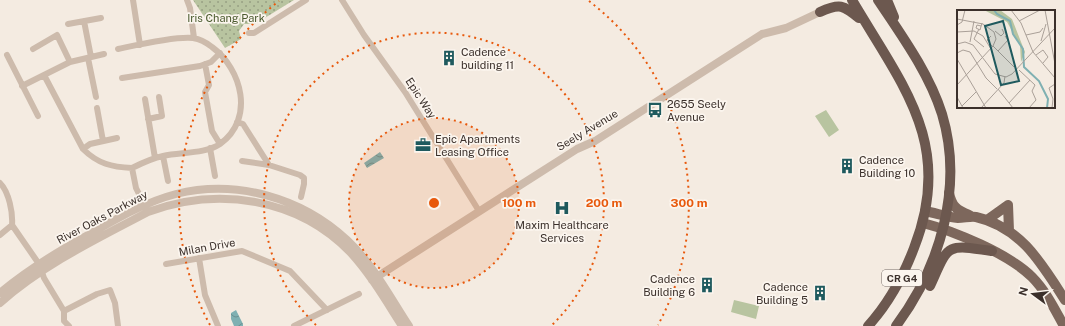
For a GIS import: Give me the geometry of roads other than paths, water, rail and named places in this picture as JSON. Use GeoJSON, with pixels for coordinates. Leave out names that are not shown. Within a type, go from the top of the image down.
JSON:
{"type":"FeatureCollection","features":[{"type":"Feature","properties":{"kind":"highway"},"geometry":{"type":"LineString","coordinates":[[820,12],[833,0]]}},
{"type":"Feature","properties":{"kind":"highway","name":"CR G4"},"geometry":{"type":"LineString","coordinates":[[852,0],[898,74],[918,118],[928,159],[929,173],[923,223],[900,281],[891,296],[868,326]]}},
{"type":"Feature","properties":{"kind":"highway","name":"CR G4"},"geometry":{"type":"LineString","coordinates":[[878,0],[928,80],[942,114],[948,153],[949,192],[944,228],[925,280],[917,296],[896,326]]}},
{"type":"Feature","properties":{"kind":"highway"},"geometry":{"type":"LineString","coordinates":[[887,0],[898,31]]}},
{"type":"Feature","properties":{"kind":"highway"},"geometry":{"type":"LineString","coordinates":[[820,12],[830,7],[842,6],[848,8],[866,23]]}},
{"type":"Feature","properties":{"kind":"highway"},"geometry":{"type":"LineString","coordinates":[[917,296],[930,286],[945,254],[951,249],[968,247],[992,251]]}},
{"type":"Feature","properties":{"kind":"main road"},"geometry":{"type":"LineString","coordinates":[[949,192],[952,204],[957,210],[974,217],[987,220],[1009,231],[1035,255],[1065,300]]}},
{"type":"Feature","properties":{"kind":"main road"},"geometry":{"type":"LineString","coordinates":[[987,220],[1008,205],[1009,231]]}},
{"type":"Feature","properties":{"kind":"main road"},"geometry":{"type":"LineString","coordinates":[[925,211],[958,218],[974,217]]}},
{"type":"Feature","properties":{"kind":"main road"},"geometry":{"type":"LineString","coordinates":[[923,223],[944,228],[1010,260],[1032,277],[1039,285],[1064,326]]}},
{"type":"Feature","properties":{"kind":"street"},"geometry":{"type":"LineString","coordinates":[[133,0],[140,45]]}},
{"type":"Feature","properties":{"kind":"street"},"geometry":{"type":"LineString","coordinates":[[187,0],[190,8],[194,38]]}},
{"type":"Feature","properties":{"kind":"street"},"geometry":{"type":"LineString","coordinates":[[249,33],[254,33],[306,0]]}},
{"type":"Feature","properties":{"kind":"street","name":"Epic Way"},"geometry":{"type":"LineString","coordinates":[[342,0],[405,92],[478,210]]}},
{"type":"Feature","properties":{"kind":"street","name":"Seely Avenue"},"geometry":{"type":"LineString","coordinates":[[374,278],[478,210],[577,149],[595,141],[762,34],[786,28],[820,12]]}},
{"type":"Feature","properties":{"kind":"street"},"geometry":{"type":"LineString","coordinates":[[68,24],[101,18]]}},
{"type":"Feature","properties":{"kind":"street"},"geometry":{"type":"LineString","coordinates":[[84,21],[96,97]]}},
{"type":"Feature","properties":{"kind":"street"},"geometry":{"type":"LineString","coordinates":[[33,49],[57,35],[70,62]]}},
{"type":"Feature","properties":{"kind":"street"},"geometry":{"type":"LineString","coordinates":[[44,75],[83,149],[102,164],[113,167],[132,168],[155,158],[210,148],[220,144],[230,133],[239,116],[240,104],[238,83],[232,68],[220,53],[207,44],[194,38],[118,49]]}},
{"type":"Feature","properties":{"kind":"street"},"geometry":{"type":"LineString","coordinates":[[122,78],[205,64],[211,62],[220,53]]}},
{"type":"Feature","properties":{"kind":"street"},"geometry":{"type":"LineString","coordinates":[[22,86],[70,62],[104,54]]}},
{"type":"Feature","properties":{"kind":"street"},"geometry":{"type":"LineString","coordinates":[[7,55],[38,116]]}},
{"type":"Feature","properties":{"kind":"street"},"geometry":{"type":"LineString","coordinates":[[205,64],[209,85],[205,92],[212,131],[220,144]]}},
{"type":"Feature","properties":{"kind":"street"},"geometry":{"type":"LineString","coordinates":[[148,119],[162,116],[159,97]]}},
{"type":"Feature","properties":{"kind":"street"},"geometry":{"type":"LineString","coordinates":[[145,99],[155,158]]}},
{"type":"Feature","properties":{"kind":"street"},"geometry":{"type":"LineString","coordinates":[[97,108],[103,141]]}},
{"type":"Feature","properties":{"kind":"street"},"geometry":{"type":"LineString","coordinates":[[236,122],[243,124],[269,164]]}},
{"type":"Feature","properties":{"kind":"street"},"geometry":{"type":"LineString","coordinates":[[83,149],[90,144],[117,138]]}},
{"type":"Feature","properties":{"kind":"street"},"geometry":{"type":"LineString","coordinates":[[210,148],[215,176]]}},
{"type":"Feature","properties":{"kind":"street"},"geometry":{"type":"LineString","coordinates":[[163,156],[168,181]]}},
{"type":"Feature","properties":{"kind":"street"},"geometry":{"type":"LineString","coordinates":[[242,161],[269,164],[304,178],[304,184],[300,197]]}},
{"type":"Feature","properties":{"kind":"street"},"geometry":{"type":"LineString","coordinates":[[132,168],[136,188],[146,209]]}},
{"type":"Feature","properties":{"kind":"street"},"geometry":{"type":"LineString","coordinates":[[0,183],[7,194],[13,217],[12,225],[41,267],[44,278],[64,311],[64,321],[69,326]]}},
{"type":"Feature","properties":{"kind":"street","name":"River Oaks Parkway"},"geometry":{"type":"LineString","coordinates":[[0,293],[41,267],[86,245],[146,209],[208,198],[240,199],[276,207],[304,218],[332,236],[350,252],[374,278],[409,326]]}},
{"type":"Feature","properties":{"kind":"street"},"geometry":{"type":"LineString","coordinates":[[0,234],[12,225]]}},
{"type":"Feature","properties":{"kind":"street","name":"Milan Drive"},"geometry":{"type":"LineString","coordinates":[[166,264],[242,251],[290,271],[327,310]]}},
{"type":"Feature","properties":{"kind":"street"},"geometry":{"type":"LineString","coordinates":[[199,258],[205,295],[218,326]]}},
{"type":"Feature","properties":{"kind":"street","name":"River Oaks Parkway"},"geometry":{"type":"LineString","coordinates":[[0,303],[41,267]]}},
{"type":"Feature","properties":{"kind":"street","name":"River Oaks Parkway"},"geometry":{"type":"LineString","coordinates":[[374,278],[402,326]]}},
{"type":"Feature","properties":{"kind":"street"},"geometry":{"type":"LineString","coordinates":[[64,311],[97,294],[110,290],[115,303],[118,326]]}},
{"type":"Feature","properties":{"kind":"street"},"geometry":{"type":"LineString","coordinates":[[294,326],[359,294]]}},
{"type":"Feature","properties":{"kind":"water"},"geometry":{"type":"Polygon","coordinates":[[[380,152],[384,158],[367,168],[364,163],[380,152]]]}},
{"type":"Feature","properties":{"kind":"water"},"geometry":{"type":"Polygon","coordinates":[[[236,310],[243,326],[234,326],[231,319],[231,313],[236,310]]]}},
{"type":"Feature","properties":{"kind":"place","name":"Cadence building 11"},"geometry":{"type":"Point","coordinates":[449,58]}},
{"type":"Feature","properties":{"kind":"place","name":"2655 Seely Avenue"},"geometry":{"type":"Point","coordinates":[655,110]}},
{"type":"Feature","properties":{"kind":"place","name":"Epic Apartments Leasing Office"},"geometry":{"type":"Point","coordinates":[423,145]}},
{"type":"Feature","properties":{"kind":"place","name":"Cadence Building 10"},"geometry":{"type":"Point","coordinates":[847,166]}},
{"type":"Feature","properties":{"kind":"place","name":"Maxim Healthcare Services"},"geometry":{"type":"Point","coordinates":[562,208]}},
{"type":"Feature","properties":{"kind":"place","name":"Cadence Building 6"},"geometry":{"type":"Point","coordinates":[707,285]}},
{"type":"Feature","properties":{"kind":"place","name":"Cadence Building 5"},"geometry":{"type":"Point","coordinates":[820,293]}},
{"type":"Feature","properties":{"kind":"park label","name":"Iris Chang Park"},"geometry":{"type":"Point","coordinates":[226,18]}}]}
